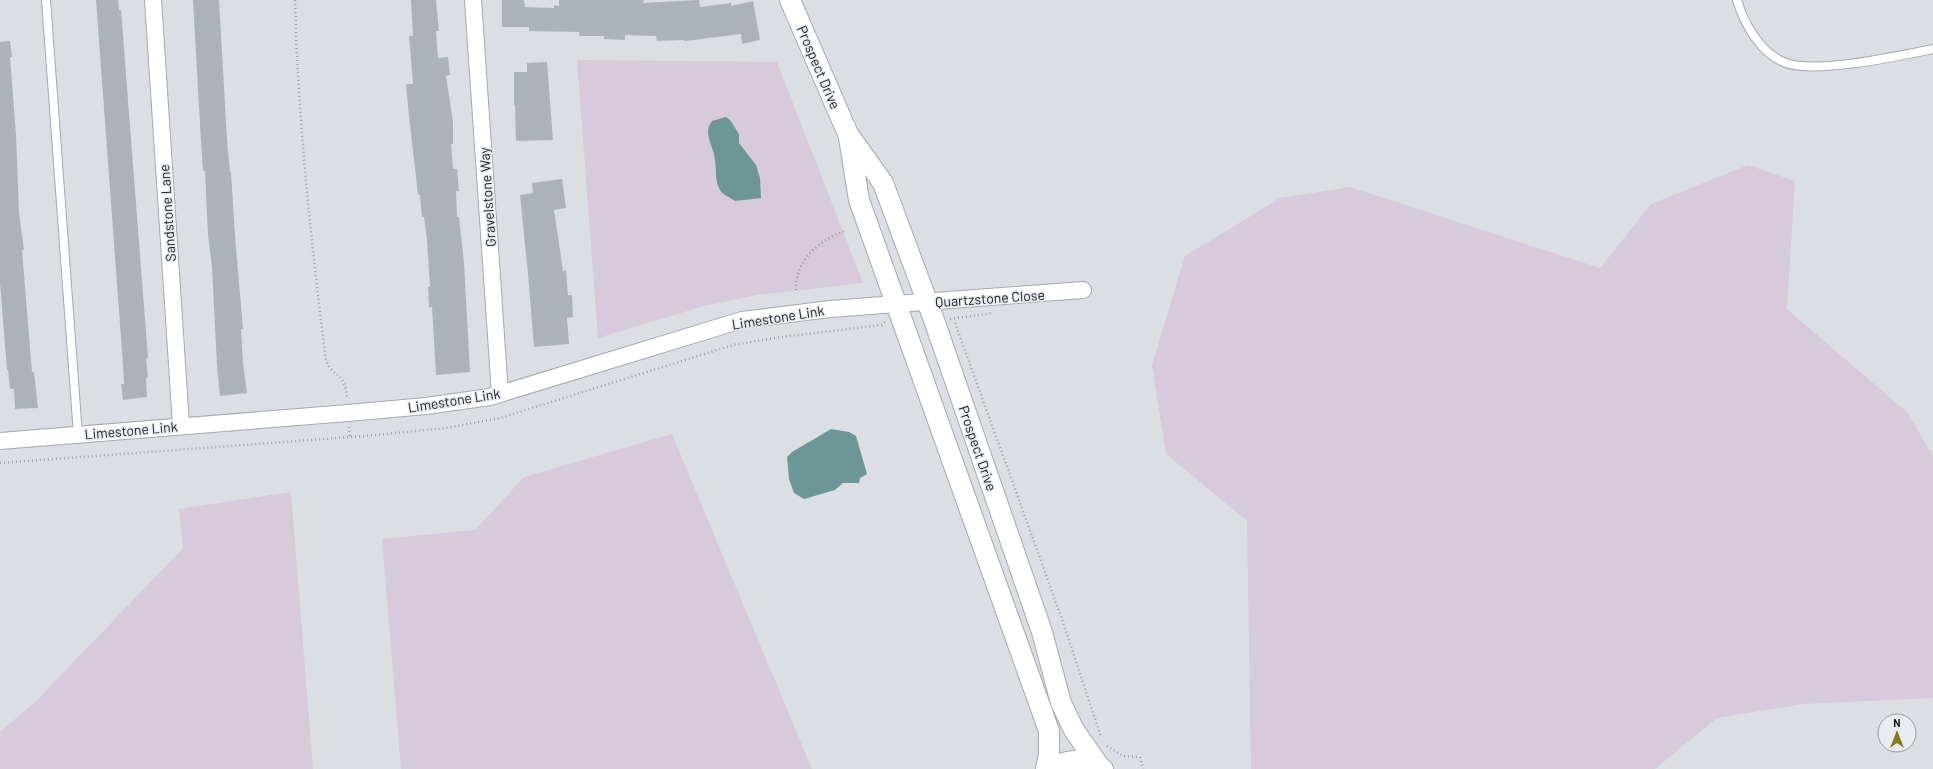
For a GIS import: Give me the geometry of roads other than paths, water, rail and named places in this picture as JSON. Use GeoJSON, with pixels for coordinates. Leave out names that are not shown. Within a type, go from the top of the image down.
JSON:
{"type":"FeatureCollection","features":[{"type":"Feature","properties":{"kind":"street","name":"Sandstone Lane"},"geometry":{"type":"LineString","coordinates":[[153,0],[181,425]]}},
{"type":"Feature","properties":{"kind":"street","name":"Gravelstone Way"},"geometry":{"type":"LineString","coordinates":[[473,0],[500,394]]}},
{"type":"Feature","properties":{"kind":"street","name":"Prospect Drive"},"geometry":{"type":"LineString","coordinates":[[790,0],[848,134],[883,183],[927,302],[1042,632],[1061,703],[1074,730],[1101,768]]}},
{"type":"Feature","properties":{"kind":"street","name":"Prospect Drive"},"geometry":{"type":"LineString","coordinates":[[848,134],[859,200],[1049,731],[1049,755],[1046,769]]}},
{"type":"Feature","properties":{"kind":"street","name":"Quartzstone Close"},"geometry":{"type":"LineString","coordinates":[[897,304],[1083,290]]}},
{"type":"Feature","properties":{"kind":"street","name":"Limestone Link"},"geometry":{"type":"LineString","coordinates":[[0,441],[181,425],[348,413],[456,402],[500,394],[742,320],[830,309],[897,304]]}},
{"type":"Feature","properties":{"kind":"street"},"geometry":{"type":"LineString","coordinates":[[1052,769],[1065,762],[1077,760],[1090,762],[1101,768]]}},
{"type":"Feature","properties":{"kind":"lane"},"geometry":{"type":"LineString","coordinates":[[46,0],[78,435]]}},
{"type":"Feature","properties":{"kind":"lane"},"geometry":{"type":"LineString","coordinates":[[1737,0],[1741,14],[1764,50],[1786,63],[1822,67],[1933,49]]}}]}
